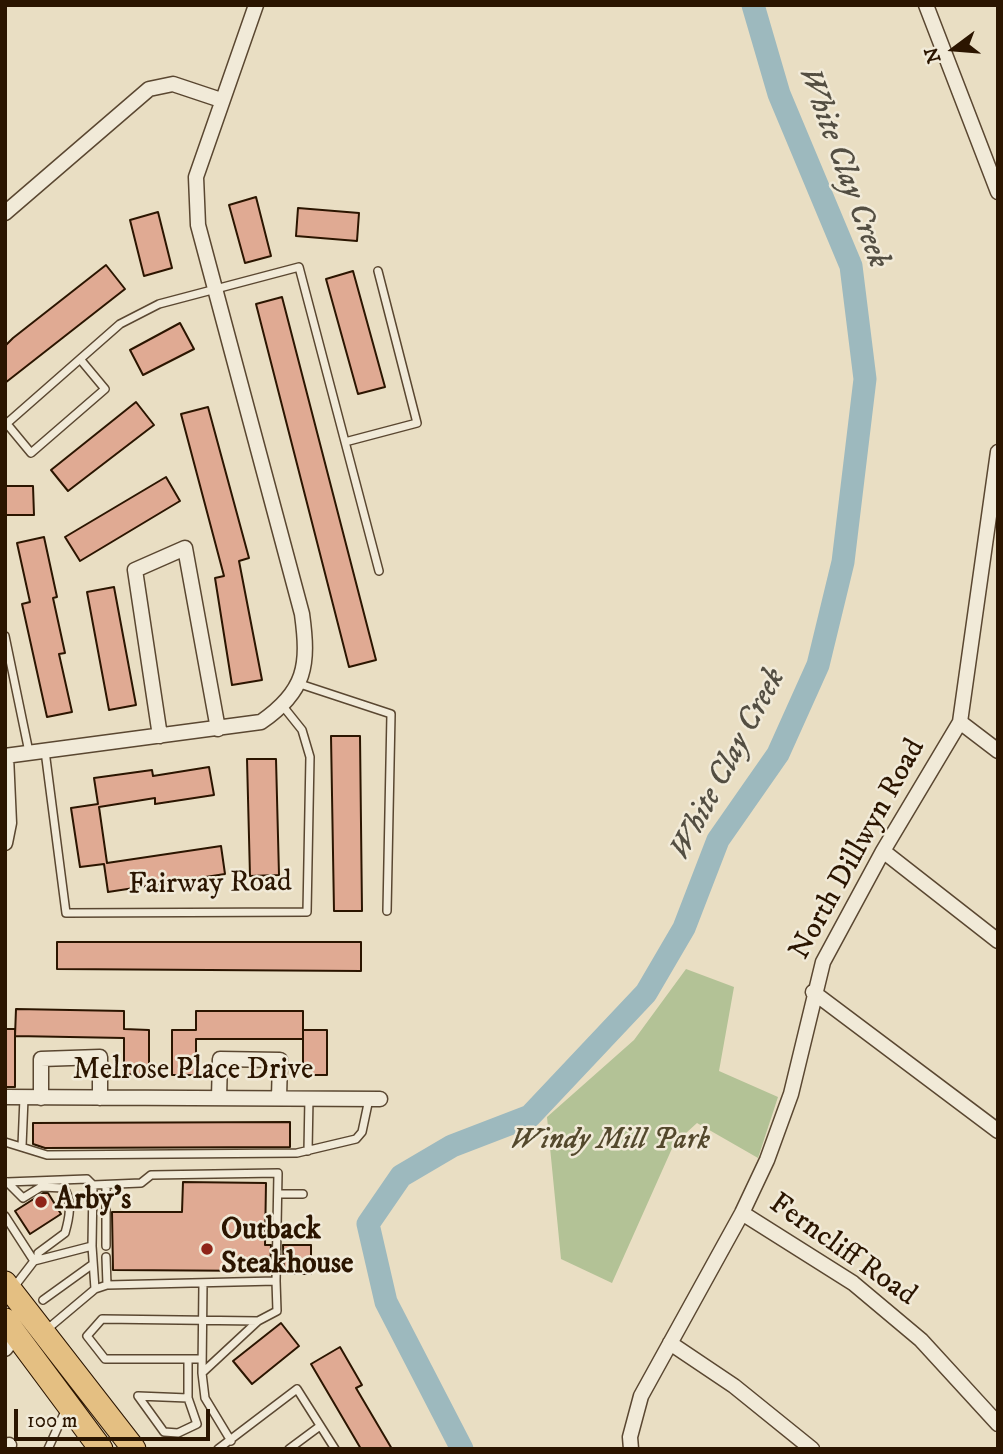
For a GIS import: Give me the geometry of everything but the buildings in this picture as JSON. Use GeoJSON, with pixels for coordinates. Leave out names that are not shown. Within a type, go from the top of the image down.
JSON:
{"type":"FeatureCollection","features":[{"type":"Feature","properties":{"kind":"main road"},"geometry":{"type":"LineString","coordinates":[[8,1287],[134,1449]]}},
{"type":"Feature","properties":{"kind":"main road"},"geometry":{"type":"LineString","coordinates":[[8,1331],[101,1449]]}},
{"type":"Feature","properties":{"kind":"main road"},"geometry":{"type":"LineString","coordinates":[[75,1414],[89,1449]]}},
{"type":"Feature","properties":{"kind":"street"},"geometry":{"type":"LineString","coordinates":[[5,843],[9,823],[6,756],[261,722],[282,705],[300,684],[305,666],[306,643],[302,614],[215,289],[195,202],[196,177],[256,5]]}},
{"type":"Feature","properties":{"kind":"street"},"geometry":{"type":"LineString","coordinates":[[926,5],[998,192]]}},
{"type":"Feature","properties":{"kind":"street"},"geometry":{"type":"LineString","coordinates":[[5,213],[149,89],[173,84],[221,100]]}},
{"type":"Feature","properties":{"kind":"street","name":"North Dillwyn Road"},"geometry":{"type":"LineString","coordinates":[[631,1449],[630,1437],[641,1396],[742,1213],[767,1160],[791,1094],[823,962],[883,851],[960,722],[998,452]]}},
{"type":"Feature","properties":{"kind":"street"},"geometry":{"type":"LineString","coordinates":[[160,736],[135,570],[184,548],[218,729]]}},
{"type":"Feature","properties":{"kind":"street"},"geometry":{"type":"LineString","coordinates":[[960,722],[998,751]]}},
{"type":"Feature","properties":{"kind":"street"},"geometry":{"type":"LineString","coordinates":[[883,851],[998,941]]}},
{"type":"Feature","properties":{"kind":"street"},"geometry":{"type":"LineString","coordinates":[[814,992],[998,1131]]}},
{"type":"Feature","properties":{"kind":"street"},"geometry":{"type":"LineString","coordinates":[[41,1098],[41,1059],[100,1058],[100,1098]]}},
{"type":"Feature","properties":{"kind":"street"},"geometry":{"type":"LineString","coordinates":[[219,1098],[220,1059],[280,1060],[279,1098]]}},
{"type":"Feature","properties":{"kind":"street","name":"Melrose Place Drive"},"geometry":{"type":"LineString","coordinates":[[5,1097],[375,1098]]}},
{"type":"Feature","properties":{"kind":"street","name":"Ferncliff Road"},"geometry":{"type":"LineString","coordinates":[[742,1213],[853,1283],[921,1340],[998,1424]]}},
{"type":"Feature","properties":{"kind":"street"},"geometry":{"type":"LineString","coordinates":[[670,1343],[734,1386],[812,1449]]}},
{"type":"Feature","properties":{"kind":"lane"},"geometry":{"type":"LineString","coordinates":[[80,359],[105,389],[31,453],[6,425],[80,359],[120,324],[159,304],[299,267],[379,571]]}},
{"type":"Feature","properties":{"kind":"lane"},"geometry":{"type":"LineString","coordinates":[[345,442],[417,423],[378,271]]}},
{"type":"Feature","properties":{"kind":"lane"},"geometry":{"type":"LineString","coordinates":[[5,636],[29,753]]}},
{"type":"Feature","properties":{"kind":"lane"},"geometry":{"type":"LineString","coordinates":[[300,684],[391,713],[387,912]]}},
{"type":"Feature","properties":{"kind":"lane","name":"Fairway Road"},"geometry":{"type":"LineString","coordinates":[[45,751],[66,913],[306,912],[310,757],[302,730],[282,705]]}},
{"type":"Feature","properties":{"kind":"lane"},"geometry":{"type":"LineString","coordinates":[[22,1146],[24,1097]]}},
{"type":"Feature","properties":{"kind":"lane"},"geometry":{"type":"LineString","coordinates":[[308,1151],[309,1098]]}},
{"type":"Feature","properties":{"kind":"lane"},"geometry":{"type":"LineString","coordinates":[[5,1142],[47,1155],[308,1151],[356,1139],[362,1132],[375,1098]]}},
{"type":"Feature","properties":{"kind":"lane"},"geometry":{"type":"LineString","coordinates":[[6,1182],[87,1179],[93,1185],[141,1184],[151,1175],[278,1173],[277,1311],[258,1321],[202,1373]]}},
{"type":"Feature","properties":{"kind":"lane"},"geometry":{"type":"LineString","coordinates":[[6,1182],[23,1198],[49,1186],[64,1188],[68,1193],[70,1204],[65,1233],[38,1253],[36,1260]]}},
{"type":"Feature","properties":{"kind":"lane"},"geometry":{"type":"LineString","coordinates":[[93,1185],[92,1246],[95,1289]]}},
{"type":"Feature","properties":{"kind":"lane"},"geometry":{"type":"LineString","coordinates":[[106,1185],[106,1246]]}},
{"type":"Feature","properties":{"kind":"lane"},"geometry":{"type":"LineString","coordinates":[[278,1194],[303,1194]]}},
{"type":"Feature","properties":{"kind":"lane"},"geometry":{"type":"LineString","coordinates":[[5,1216],[36,1260]]}},
{"type":"Feature","properties":{"kind":"lane"},"geometry":{"type":"LineString","coordinates":[[8,1287],[36,1260],[92,1246]]}},
{"type":"Feature","properties":{"kind":"lane"},"geometry":{"type":"LineString","coordinates":[[106,1257],[107,1285]]}},
{"type":"Feature","properties":{"kind":"lane"},"geometry":{"type":"LineString","coordinates":[[43,1300],[93,1264]]}},
{"type":"Feature","properties":{"kind":"lane"},"geometry":{"type":"LineString","coordinates":[[44,1331],[95,1289],[107,1285],[276,1281]]}},
{"type":"Feature","properties":{"kind":"lane"},"geometry":{"type":"LineString","coordinates":[[203,1283],[202,1373],[205,1398],[231,1441]]}},
{"type":"Feature","properties":{"kind":"lane"},"geometry":{"type":"LineString","coordinates":[[202,1359],[105,1359],[87,1336],[102,1319],[258,1321]]}},
{"type":"Feature","properties":{"kind":"lane"},"geometry":{"type":"LineString","coordinates":[[188,1359],[188,1398],[197,1424],[178,1433],[164,1432],[138,1396],[188,1398]]}},
{"type":"Feature","properties":{"kind":"lane"},"geometry":{"type":"LineString","coordinates":[[218,1449],[297,1389],[335,1449]]}},
{"type":"Feature","properties":{"kind":"lane"},"geometry":{"type":"LineString","coordinates":[[48,1449],[75,1414]]}},
{"type":"Feature","properties":{"kind":"lane"},"geometry":{"type":"LineString","coordinates":[[289,1449],[320,1426]]}},
{"type":"Feature","properties":{"kind":"green space","name":"Windy Mill Park"},"geometry":{"type":"Polygon","coordinates":[[[686,969],[734,987],[719,1071],[778,1097],[758,1158],[697,1123],[674,1144],[612,1283],[561,1259],[547,1117],[634,1040],[686,969]]]}},
{"type":"Feature","properties":{"kind":"waterway","name":"White Clay Creek"},"geometry":{"type":"LineString","coordinates":[[462,1449],[386,1302],[368,1224],[401,1176],[452,1146],[530,1116],[646,993],[684,928],[718,840],[778,754],[818,665],[843,562],[865,379],[851,266],[779,94],[753,5]]}},
{"type":"Feature","properties":{"kind":"place","name":"Arby's"},"geometry":{"type":"Point","coordinates":[41,1202]}},
{"type":"Feature","properties":{"kind":"place","name":"Outback Steakhouse"},"geometry":{"type":"Point","coordinates":[207,1249]}}]}
